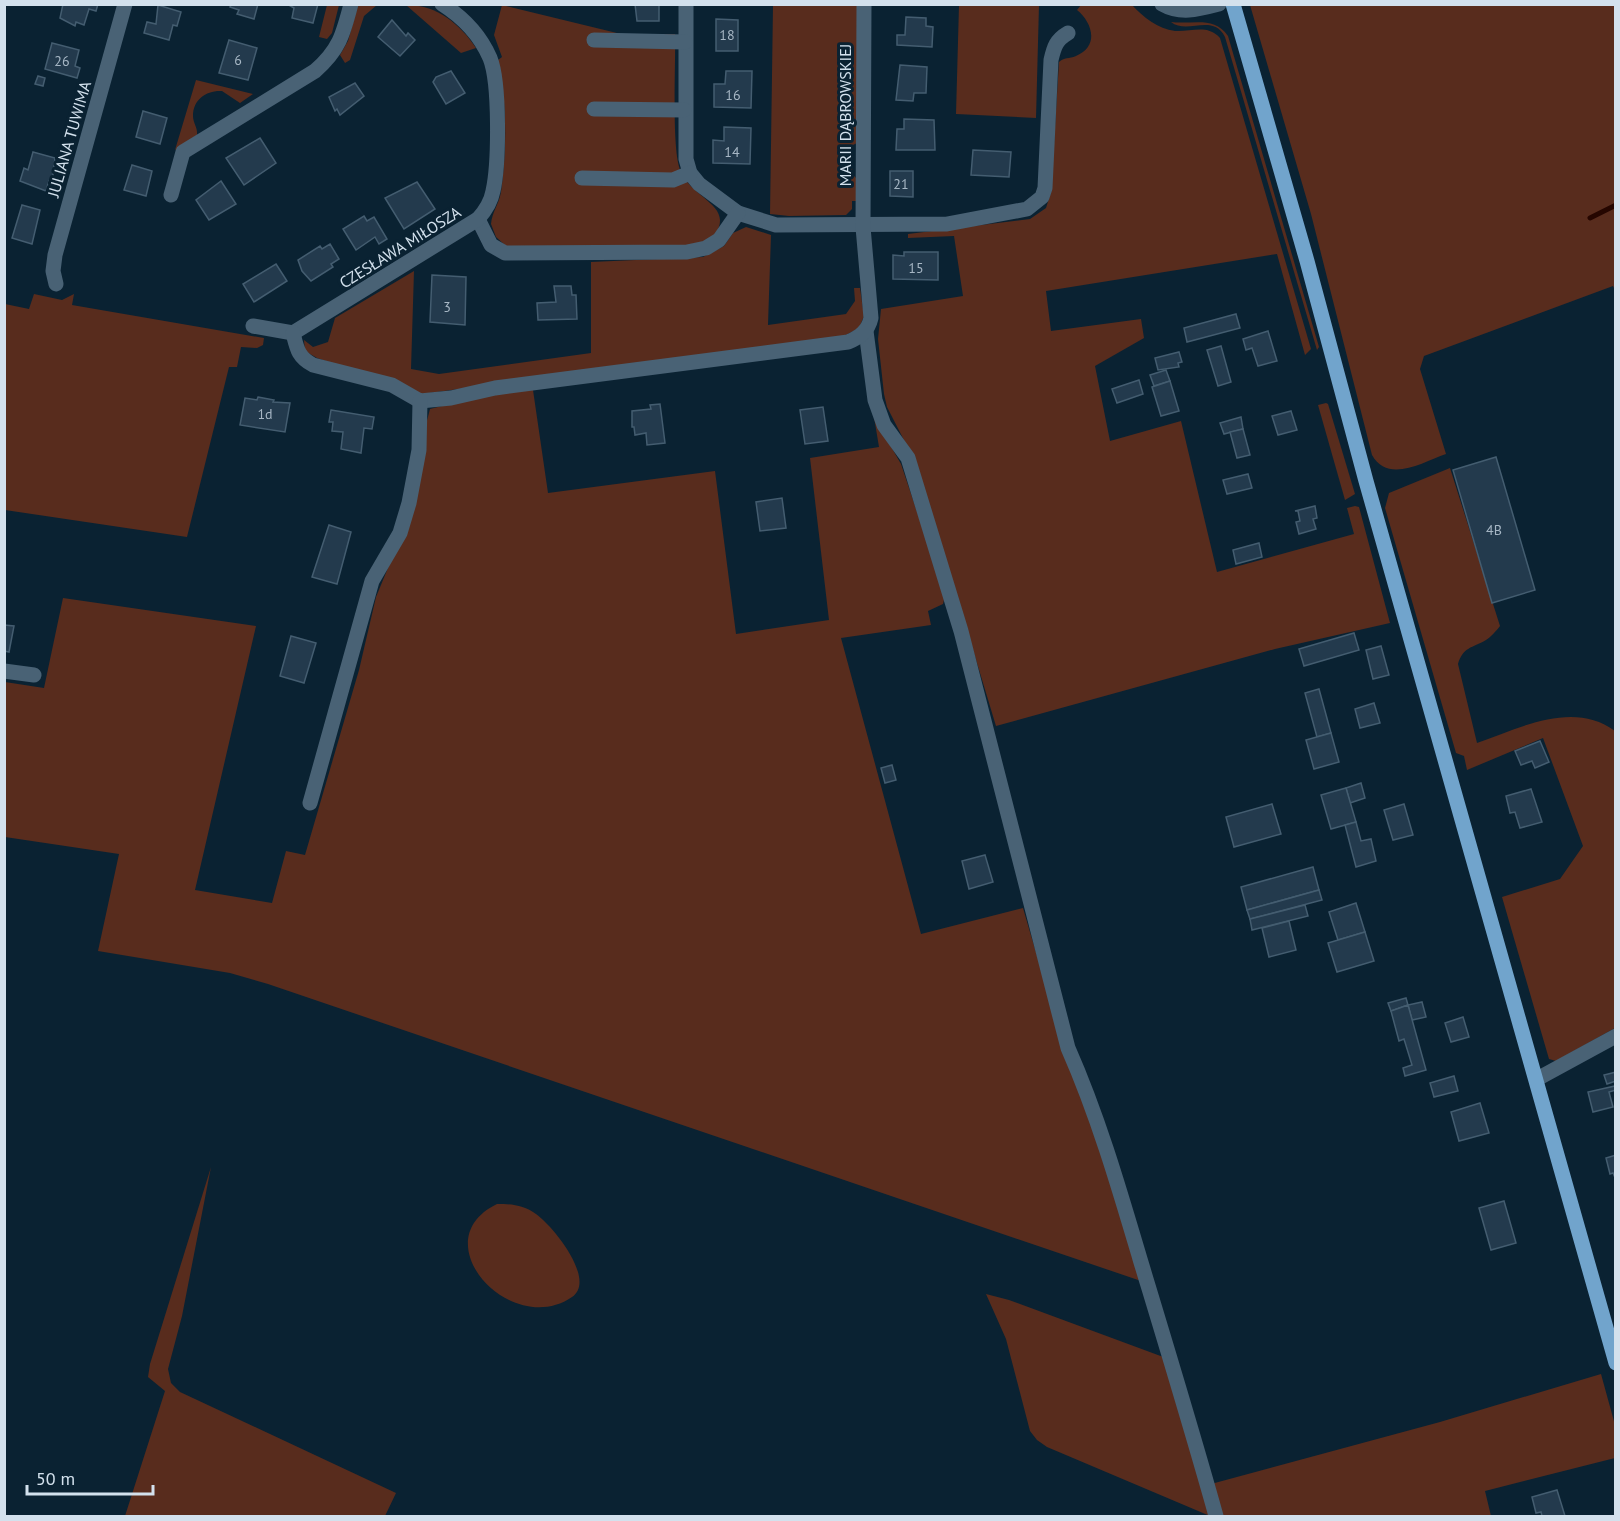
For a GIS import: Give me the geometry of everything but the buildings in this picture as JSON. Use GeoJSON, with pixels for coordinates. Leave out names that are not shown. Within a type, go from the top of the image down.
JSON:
{"type":"FeatureCollection","features":[{"type":"Feature","properties":{"kind":"main road"},"geometry":{"type":"LineString","coordinates":[[1233,4],[1616,1363]]}},
{"type":"Feature","properties":{"kind":"street","name":"JULIANA TUWIMA"},"geometry":{"type":"LineString","coordinates":[[56,284],[53,271],[55,255],[125,4]]}},
{"type":"Feature","properties":{"kind":"street"},"geometry":{"type":"LineString","coordinates":[[171,195],[183,152],[315,71],[332,56],[342,39],[351,4]]}},
{"type":"Feature","properties":{"kind":"street","name":"CZESŁAWA MIŁOSZA"},"geometry":{"type":"LineString","coordinates":[[293,333],[478,219],[488,207],[496,179],[496,82],[490,57],[476,33],[457,14],[442,4]]}},
{"type":"Feature","properties":{"kind":"street"},"geometry":{"type":"LineString","coordinates":[[686,4],[684,110],[686,159],[690,172],[709,194],[738,213],[776,225],[930,225],[1016,213],[1036,204],[1045,188],[1051,60],[1054,46],[1068,33]]}},
{"type":"Feature","properties":{"kind":"street","name":"MARII DĄBROWSKIEJ"},"geometry":{"type":"LineString","coordinates":[[864,4],[862,226],[871,318],[866,331],[875,400],[884,425],[908,459],[958,622],[1065,1039],[1084,1086],[1128,1219],[1178,1380],[1216,1516]]}},
{"type":"Feature","properties":{"kind":"street"},"geometry":{"type":"LineString","coordinates":[[1162,4],[1172,9],[1189,10],[1219,4]]}},
{"type":"Feature","properties":{"kind":"street"},"geometry":{"type":"LineString","coordinates":[[594,40],[685,42]]}},
{"type":"Feature","properties":{"kind":"street"},"geometry":{"type":"LineString","coordinates":[[594,109],[684,110]]}},
{"type":"Feature","properties":{"kind":"street"},"geometry":{"type":"LineString","coordinates":[[582,178],[673,180],[690,172]]}},
{"type":"Feature","properties":{"kind":"street"},"geometry":{"type":"LineString","coordinates":[[478,219],[492,246],[505,254],[666,253],[706,248],[719,240],[738,213]]}},
{"type":"Feature","properties":{"kind":"street"},"geometry":{"type":"LineString","coordinates":[[254,326],[293,333],[298,354],[314,365],[392,385],[420,401],[451,398],[495,388],[848,342],[866,331]]}},
{"type":"Feature","properties":{"kind":"street"},"geometry":{"type":"LineString","coordinates":[[310,803],[372,581],[400,533],[409,503],[418,450],[420,401]]}},
{"type":"Feature","properties":{"kind":"street"},"geometry":{"type":"LineString","coordinates":[[4,671],[34,675]]}},
{"type":"Feature","properties":{"kind":"street"},"geometry":{"type":"LineString","coordinates":[[1536,1079],[1616,1036]]}},
{"type":"Feature","properties":{"kind":"shaded area"},"geometry":{"type":"Polygon","coordinates":[[[327,5],[339,5],[332,33],[327,39],[319,37],[327,5]]]}},
{"type":"Feature","properties":{"kind":"shaded area"},"geometry":{"type":"Polygon","coordinates":[[[358,5],[377,5],[364,16],[350,60],[345,63],[340,55],[348,41],[358,5]]]}},
{"type":"Feature","properties":{"kind":"shaded area"},"geometry":{"type":"Polygon","coordinates":[[[406,5],[427,8],[446,17],[463,31],[476,48],[461,53],[406,5]]]}},
{"type":"Feature","properties":{"kind":"shaded area"},"geometry":{"type":"Polygon","coordinates":[[[502,5],[621,34],[675,34],[675,127],[678,162],[685,179],[719,214],[719,226],[715,234],[692,246],[507,247],[496,237],[491,224],[501,192],[505,126],[498,60],[502,57],[494,35],[502,5]]]}},
{"type":"Feature","properties":{"kind":"shaded area"},"geometry":{"type":"Polygon","coordinates":[[[773,5],[858,5],[857,143],[853,145],[852,174],[856,178],[856,201],[852,201],[852,209],[846,215],[770,214],[773,5]]]}},
{"type":"Feature","properties":{"kind":"shaded area"},"geometry":{"type":"Polygon","coordinates":[[[959,5],[1039,5],[1036,118],[956,114],[959,5]]]}},
{"type":"Feature","properties":{"kind":"shaded area"},"geometry":{"type":"Polygon","coordinates":[[[1081,5],[1132,5],[1146,18],[1163,28],[1175,31],[1205,30],[1220,38],[1311,349],[1305,355],[1277,254],[1046,291],[1051,331],[1141,319],[1144,338],[1095,366],[1110,441],[1181,421],[1217,572],[1354,534],[1347,508],[1359,507],[1390,623],[1275,649],[996,726],[929,504],[907,446],[887,407],[878,339],[881,309],[963,296],[954,236],[908,238],[908,234],[1030,219],[1046,208],[1051,192],[1059,62],[1084,52],[1091,40],[1090,27],[1077,10],[1081,5]]]}},
{"type":"Feature","properties":{"kind":"shaded area"},"geometry":{"type":"Polygon","coordinates":[[[1250,5],[1615,5],[1615,290],[1613,286],[1424,356],[1420,369],[1446,454],[1396,470],[1379,464],[1372,455],[1311,214],[1250,5]]]}},
{"type":"Feature","properties":{"kind":"shaded area"},"geometry":{"type":"Polygon","coordinates":[[[1171,22],[1209,23],[1222,29],[1228,36],[1319,347],[1317,350],[1225,37],[1214,26],[1184,26],[1171,22]]]}},
{"type":"Feature","properties":{"kind":"shaded area"},"geometry":{"type":"Polygon","coordinates":[[[196,80],[253,94],[240,103],[222,91],[206,94],[195,105],[193,119],[197,135],[175,150],[196,80]]]}},
{"type":"Feature","properties":{"kind":"shaded area"},"geometry":{"type":"Polygon","coordinates":[[[746,227],[771,235],[768,325],[846,314],[855,301],[854,288],[860,288],[864,316],[859,328],[842,337],[422,394],[317,358],[305,351],[304,340],[313,347],[328,342],[335,318],[414,271],[411,369],[439,374],[591,353],[591,262],[703,257],[724,246],[733,233],[746,227]]]}},
{"type":"Feature","properties":{"kind":"shaded area"},"geometry":{"type":"Polygon","coordinates":[[[34,294],[62,300],[74,294],[72,305],[264,338],[263,345],[257,348],[241,347],[237,367],[229,367],[187,537],[5,510],[5,304],[29,309],[34,294]]]}},
{"type":"Feature","properties":{"kind":"shaded area"},"geometry":{"type":"Polygon","coordinates":[[[533,390],[548,493],[715,471],[736,634],[829,620],[810,458],[879,447],[874,417],[901,464],[945,595],[943,604],[928,611],[931,625],[841,638],[921,934],[1023,908],[1066,1049],[1144,1282],[268,984],[230,973],[98,951],[119,854],[5,837],[5,682],[44,688],[63,598],[256,626],[195,890],[272,903],[286,851],[305,855],[359,670],[376,597],[390,563],[430,409],[493,393],[533,390]]]}},
{"type":"Feature","properties":{"kind":"shaded area"},"geometry":{"type":"Polygon","coordinates":[[[1326,403],[1355,494],[1345,500],[1318,405],[1326,403]]]}},
{"type":"Feature","properties":{"kind":"shaded area"},"geometry":{"type":"Polygon","coordinates":[[[1450,468],[1500,626],[1488,639],[1465,651],[1458,664],[1477,743],[1528,724],[1564,717],[1599,722],[1615,731],[1615,1028],[1556,1061],[1549,1059],[1502,897],[1560,879],[1583,846],[1543,738],[1467,770],[1464,756],[1456,753],[1385,508],[1389,493],[1450,468]]]}},
{"type":"Feature","properties":{"kind":"shaded area"},"geometry":{"type":"Polygon","coordinates":[[[211,1167],[182,1316],[168,1369],[171,1383],[180,1392],[396,1493],[385,1516],[125,1516],[165,1391],[148,1377],[150,1364],[211,1167]]]}},
{"type":"Feature","properties":{"kind":"shaded area"},"geometry":{"type":"Polygon","coordinates":[[[497,1204],[522,1207],[536,1214],[561,1241],[576,1266],[579,1279],[578,1289],[572,1297],[548,1307],[524,1305],[501,1296],[483,1280],[471,1261],[468,1240],[476,1220],[497,1204]]]}},
{"type":"Feature","properties":{"kind":"shaded area"},"geometry":{"type":"Polygon","coordinates":[[[986,1294],[1009,1300],[1166,1358],[1210,1516],[1047,1447],[1037,1440],[1030,1431],[1006,1339],[986,1294]]]}},
{"type":"Feature","properties":{"kind":"shaded area"},"geometry":{"type":"Polygon","coordinates":[[[1601,1374],[1615,1425],[1615,1458],[1485,1491],[1491,1516],[1220,1516],[1211,1484],[1440,1422],[1601,1374]]]}},
{"type":"Feature","properties":{"kind":"waterway"},"geometry":{"type":"LineString","coordinates":[[1590,218],[1616,205]]}}]}
